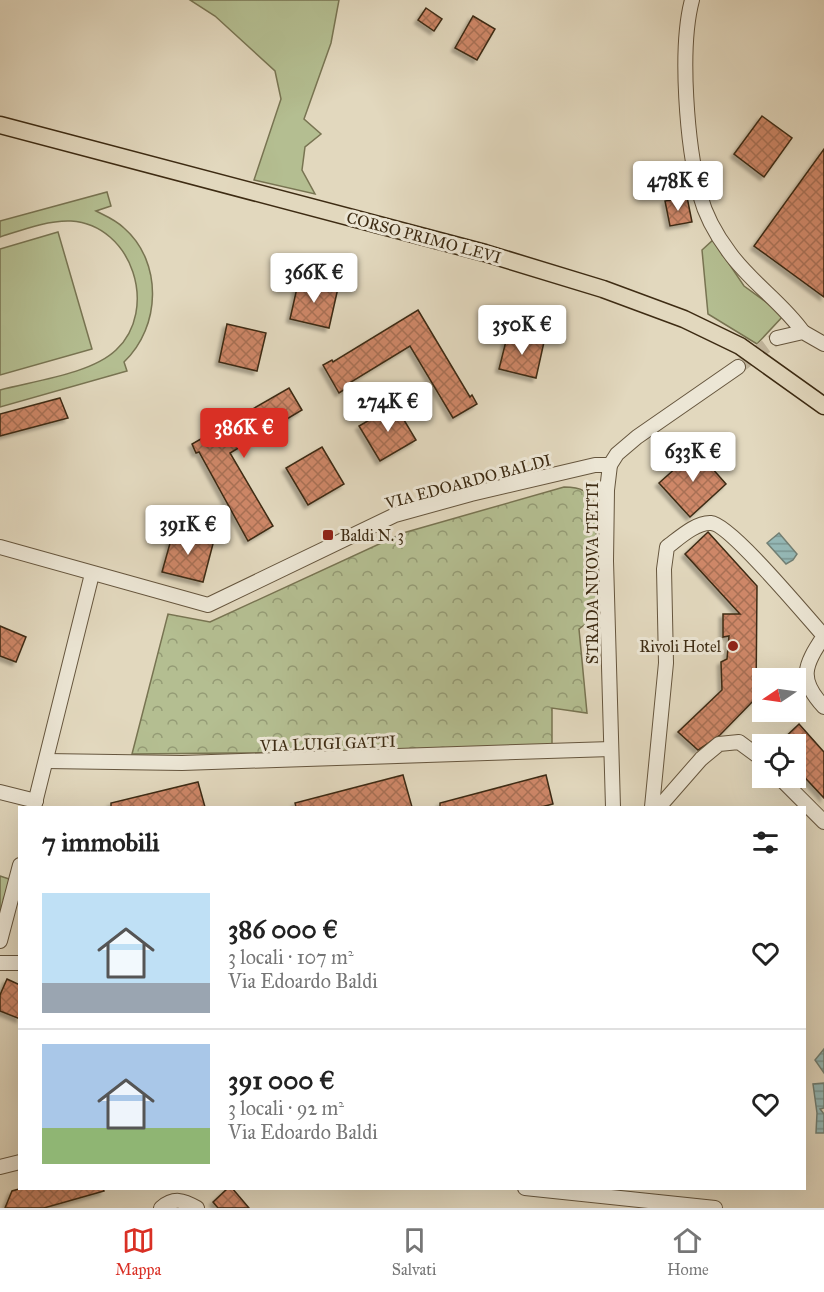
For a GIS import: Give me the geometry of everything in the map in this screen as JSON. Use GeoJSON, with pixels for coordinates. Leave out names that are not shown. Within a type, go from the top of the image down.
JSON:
{"type":"FeatureCollection","features":[{"type":"Feature","properties":{"kind":"main road","name":"CORSO PRIMO LEVI"},"geometry":{"type":"LineString","coordinates":[[0,124],[474,250],[603,288],[684,319],[740,346],[824,406]]}},
{"type":"Feature","properties":{"kind":"street"},"geometry":{"type":"LineString","coordinates":[[692,0],[687,26],[689,115],[700,197],[728,251],[753,280],[790,314],[802,332],[824,344]]}},
{"type":"Feature","properties":{"kind":"street"},"geometry":{"type":"LineString","coordinates":[[777,338],[802,332]]}},
{"type":"Feature","properties":{"kind":"street","name":"STRADA NUOVA TETTI"},"geometry":{"type":"LineString","coordinates":[[613,806],[606,534],[610,465],[632,441],[738,367]]}},
{"type":"Feature","properties":{"kind":"street","name":"VIA EDOARDO BALDI"},"geometry":{"type":"LineString","coordinates":[[0,547],[208,605],[395,515],[572,470],[595,465],[610,465]]}},
{"type":"Feature","properties":{"kind":"street"},"geometry":{"type":"LineString","coordinates":[[652,806],[666,663],[664,569],[667,547],[707,523],[718,524],[737,540],[824,636],[811,655],[805,675],[809,691],[824,707]]}},
{"type":"Feature","properties":{"kind":"street"},"geometry":{"type":"LineString","coordinates":[[0,792],[35,804],[92,574]]}},
{"type":"Feature","properties":{"kind":"street"},"geometry":{"type":"LineString","coordinates":[[660,806],[701,759],[719,744],[739,742],[752,752]]}},
{"type":"Feature","properties":{"kind":"street","name":"VIA LUIGI GATTI"},"geometry":{"type":"LineString","coordinates":[[46,761],[182,763],[611,748]]}},
{"type":"Feature","properties":{"kind":"street"},"geometry":{"type":"LineString","coordinates":[[790,788],[824,822]]}},
{"type":"Feature","properties":{"kind":"street"},"geometry":{"type":"LineString","coordinates":[[0,941],[18,873]]}},
{"type":"Feature","properties":{"kind":"street"},"geometry":{"type":"LineString","coordinates":[[0,963],[18,963]]}},
{"type":"Feature","properties":{"kind":"street"},"geometry":{"type":"LineString","coordinates":[[0,1167],[18,1162]]}},
{"type":"Feature","properties":{"kind":"street"},"geometry":{"type":"LineString","coordinates":[[544,1190],[716,1208]]}},
{"type":"Feature","properties":{"kind":"street"},"geometry":{"type":"LineString","coordinates":[[161,1208],[171,1201],[180,1200],[196,1207]]}},
{"type":"Feature","properties":{"kind":"green space"},"geometry":{"type":"Polygon","coordinates":[[[190,0],[339,0],[331,43],[304,119],[321,134],[305,147],[302,170],[315,194],[254,180],[281,99],[275,71],[215,16],[190,0]]]}},
{"type":"Feature","properties":{"kind":"green space"},"geometry":{"type":"Polygon","coordinates":[[[107,192],[111,206],[96,211],[118,223],[137,242],[146,258],[151,276],[151,313],[136,348],[124,362],[127,371],[0,407],[0,390],[77,371],[105,358],[116,350],[129,333],[136,314],[137,293],[133,272],[124,253],[110,237],[92,226],[71,221],[53,222],[0,237],[0,221],[107,192]]]}},
{"type":"Feature","properties":{"kind":"green space"},"geometry":{"type":"Polygon","coordinates":[[[58,232],[92,349],[0,375],[0,249],[58,232]]]}},
{"type":"Feature","properties":{"kind":"green space"},"geometry":{"type":"Polygon","coordinates":[[[713,240],[744,286],[784,315],[757,344],[708,314],[702,250],[713,240]]]}},
{"type":"Feature","properties":{"kind":"green space"},"geometry":{"type":"Polygon","coordinates":[[[564,487],[584,491],[596,506],[597,615],[579,629],[587,713],[552,708],[552,750],[132,754],[168,614],[210,622],[403,533],[564,487]]]}},
{"type":"Feature","properties":{"kind":"green space"},"geometry":{"type":"Polygon","coordinates":[[[0,876],[15,881],[0,941],[0,876]]]}},
{"type":"Feature","properties":{"kind":"water"},"geometry":{"type":"Polygon","coordinates":[[[779,533],[797,554],[786,564],[767,543],[779,533]]]}},
{"type":"Feature","properties":{"kind":"water"},"geometry":{"type":"Polygon","coordinates":[[[824,1049],[824,1073],[815,1060],[824,1049]]]}},
{"type":"Feature","properties":{"kind":"water"},"geometry":{"type":"Polygon","coordinates":[[[824,1083],[824,1108],[820,1109],[824,1114],[824,1133],[816,1133],[817,1113],[813,1084],[824,1083]]]}},
{"type":"Feature","properties":{"kind":"building"},"geometry":{"type":"Polygon","coordinates":[[[426,8],[442,19],[434,31],[418,20],[426,8]]]}},
{"type":"Feature","properties":{"kind":"building"},"geometry":{"type":"Polygon","coordinates":[[[473,16],[495,29],[477,60],[455,48],[473,16]]]}},
{"type":"Feature","properties":{"kind":"building"},"geometry":{"type":"Polygon","coordinates":[[[762,116],[792,138],[764,177],[734,154],[762,116]]]}},
{"type":"Feature","properties":{"kind":"building"},"geometry":{"type":"Polygon","coordinates":[[[824,149],[824,297],[754,246],[824,149]]]}},
{"type":"Feature","properties":{"kind":"building"},"geometry":{"type":"Polygon","coordinates":[[[687,197],[692,222],[670,226],[665,201],[687,197]]]}},
{"type":"Feature","properties":{"kind":"building"},"geometry":{"type":"Polygon","coordinates":[[[299,279],[338,288],[329,328],[290,319],[299,279]]]}},
{"type":"Feature","properties":{"kind":"building"},"geometry":{"type":"Polygon","coordinates":[[[418,310],[470,397],[472,395],[477,404],[453,418],[410,346],[346,385],[347,388],[339,393],[323,365],[332,360],[333,362],[418,310]]]}},
{"type":"Feature","properties":{"kind":"building"},"geometry":{"type":"Polygon","coordinates":[[[227,324],[266,333],[257,371],[219,362],[227,324]]]}},
{"type":"Feature","properties":{"kind":"building"},"geometry":{"type":"Polygon","coordinates":[[[508,333],[544,342],[536,378],[499,369],[508,333]]]}},
{"type":"Feature","properties":{"kind":"building"},"geometry":{"type":"Polygon","coordinates":[[[289,388],[302,410],[230,453],[273,526],[248,541],[199,452],[196,453],[192,444],[289,388]]]}},
{"type":"Feature","properties":{"kind":"building"},"geometry":{"type":"Polygon","coordinates":[[[60,398],[68,418],[0,436],[0,414],[60,398]]]}},
{"type":"Feature","properties":{"kind":"building"},"geometry":{"type":"Polygon","coordinates":[[[395,405],[416,440],[380,461],[359,426],[395,405]]]}},
{"type":"Feature","properties":{"kind":"building"},"geometry":{"type":"Polygon","coordinates":[[[322,447],[344,484],[308,505],[286,468],[322,447]]]}},
{"type":"Feature","properties":{"kind":"building"},"geometry":{"type":"Polygon","coordinates":[[[696,450],[726,484],[690,517],[659,483],[696,450]]]}},
{"type":"Feature","properties":{"kind":"building"},"geometry":{"type":"Polygon","coordinates":[[[174,529],[214,540],[203,582],[162,572],[174,529]]]}},
{"type":"Feature","properties":{"kind":"building"},"geometry":{"type":"Polygon","coordinates":[[[708,532],[757,586],[756,668],[752,668],[752,702],[720,735],[698,750],[678,732],[722,690],[721,662],[727,659],[729,636],[723,637],[723,614],[740,614],[685,554],[708,532]]]}},
{"type":"Feature","properties":{"kind":"building"},"geometry":{"type":"Polygon","coordinates":[[[0,626],[26,637],[16,662],[0,656],[0,626]]]}},
{"type":"Feature","properties":{"kind":"building"},"geometry":{"type":"Polygon","coordinates":[[[799,724],[824,752],[824,798],[806,779],[806,734],[788,734],[799,724]]]}},
{"type":"Feature","properties":{"kind":"building"},"geometry":{"type":"Polygon","coordinates":[[[403,775],[412,806],[296,806],[295,803],[403,775]]]}},
{"type":"Feature","properties":{"kind":"building"},"geometry":{"type":"Polygon","coordinates":[[[546,775],[553,804],[545,806],[440,806],[440,803],[546,775]]]}},
{"type":"Feature","properties":{"kind":"building"},"geometry":{"type":"Polygon","coordinates":[[[198,782],[205,806],[111,806],[111,803],[198,782]]]}},
{"type":"Feature","properties":{"kind":"building"},"geometry":{"type":"Polygon","coordinates":[[[7,979],[18,984],[18,1018],[0,1011],[0,995],[7,979]]]}},
{"type":"Feature","properties":{"kind":"building"},"geometry":{"type":"Polygon","coordinates":[[[226,1190],[234,1190],[249,1208],[218,1208],[213,1202],[226,1190]]]}},
{"type":"Feature","properties":{"kind":"building"},"geometry":{"type":"Polygon","coordinates":[[[12,1191],[104,1191],[44,1208],[5,1208],[12,1191]]]}},
{"type":"Feature","properties":{"kind":"tunnel"},"geometry":{"type":"LineString","coordinates":[[738,367],[777,338]]}},
{"type":"Feature","properties":{"kind":"place","name":"Baldi N. 3"},"geometry":{"type":"Point","coordinates":[328,535]}},
{"type":"Feature","properties":{"kind":"place","name":"Rivoli Hotel"},"geometry":{"type":"Point","coordinates":[733,646]}}]}
